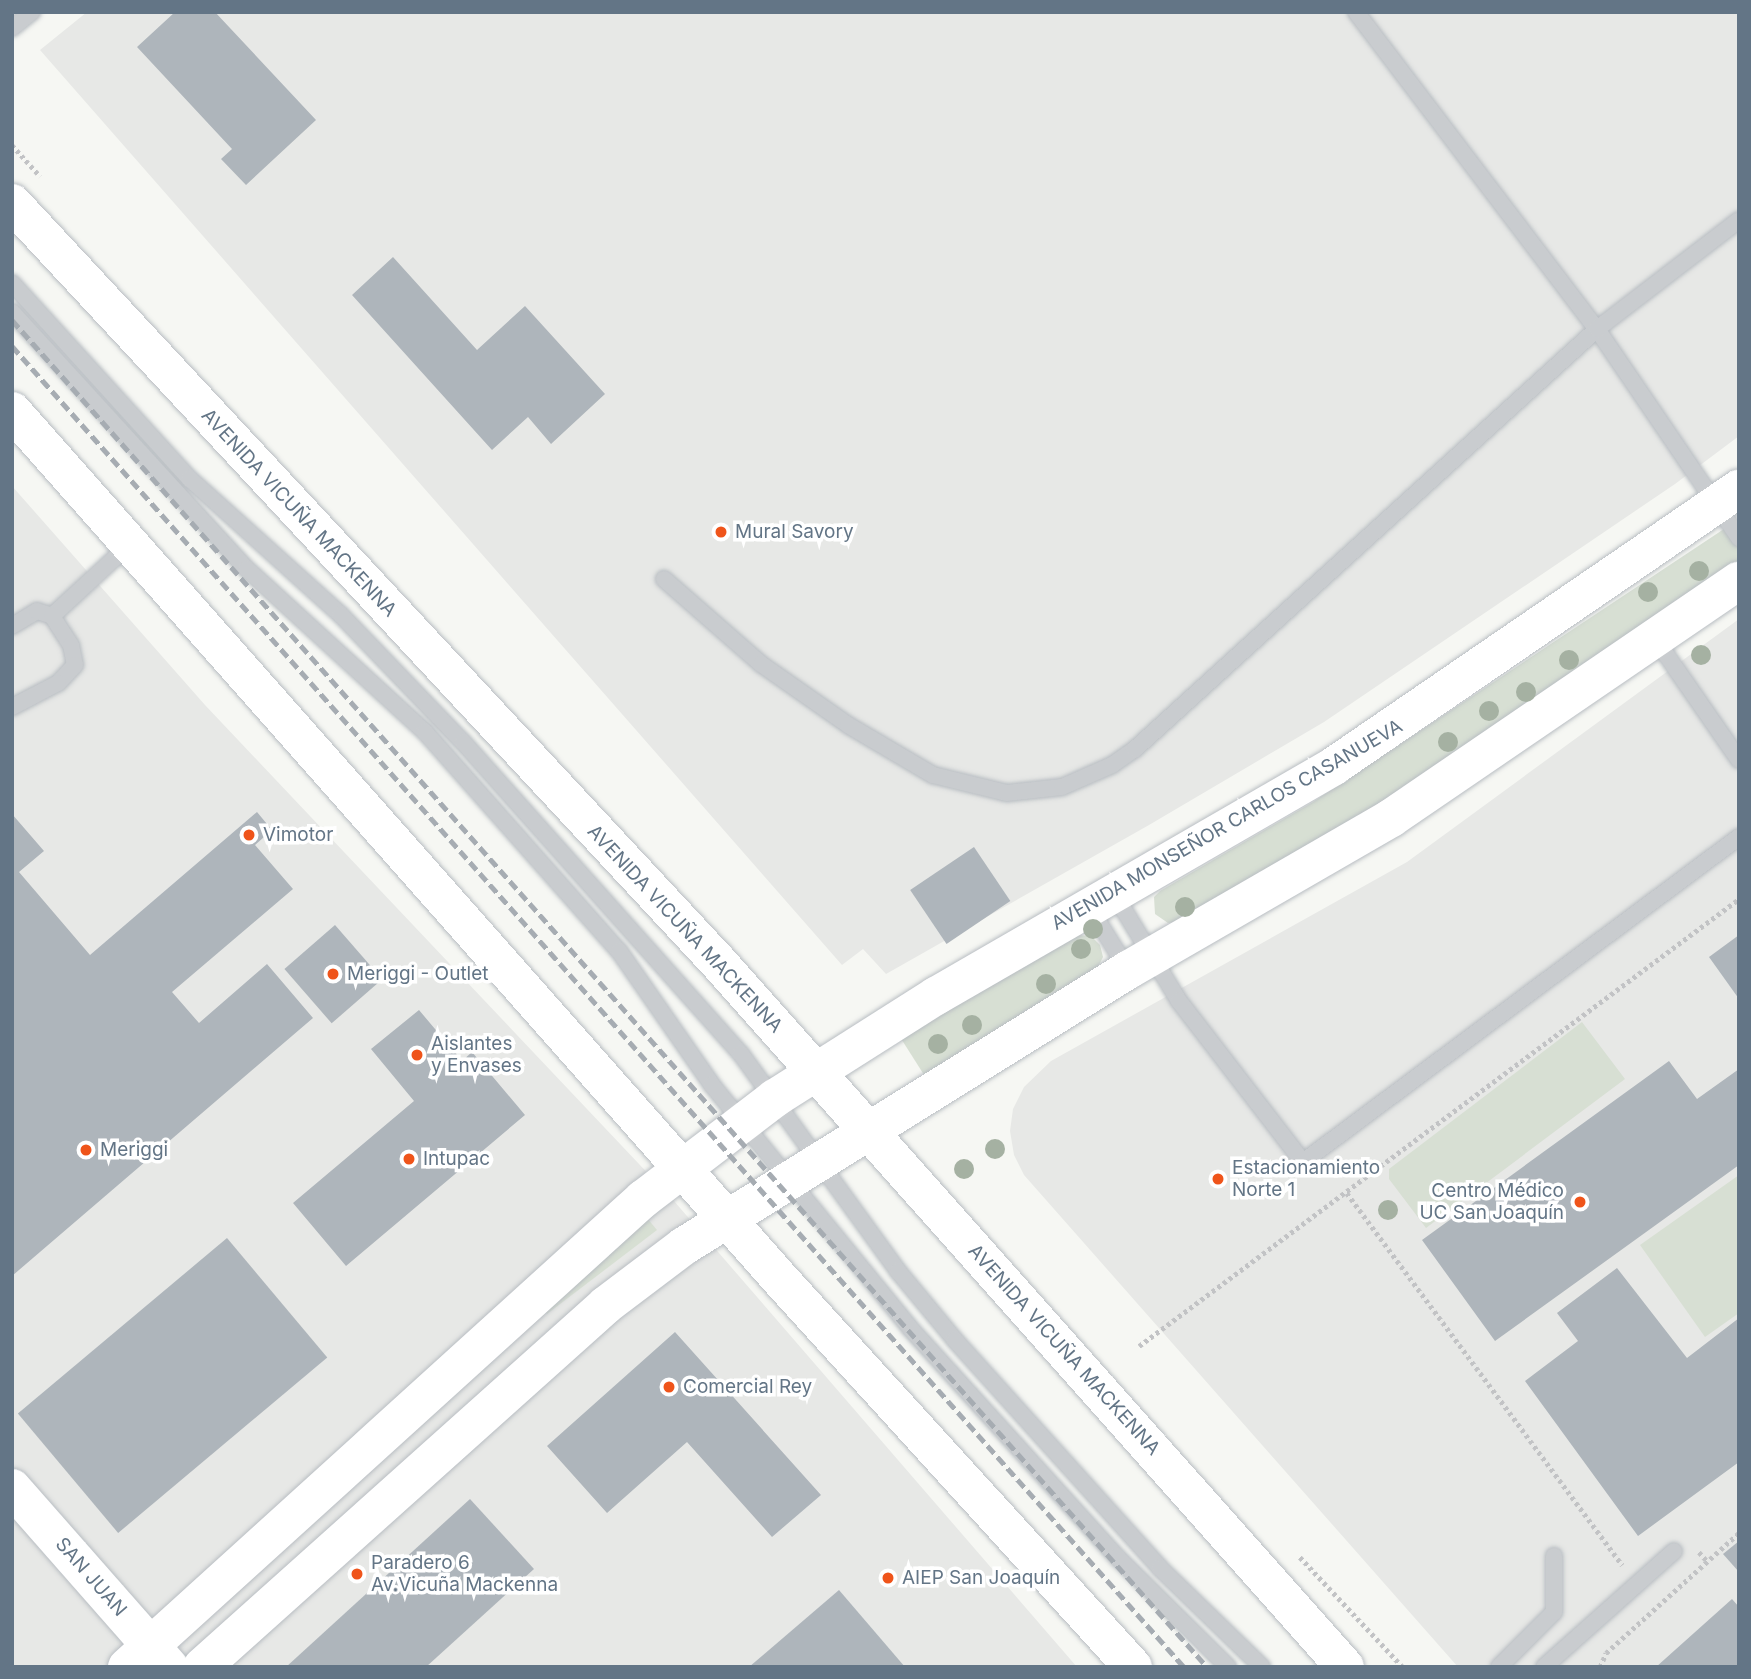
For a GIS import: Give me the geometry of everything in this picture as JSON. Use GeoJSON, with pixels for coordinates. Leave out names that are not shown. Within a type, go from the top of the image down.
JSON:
{"type":"FeatureCollection","features":[{"type":"Feature","properties":{"kind":"main road","name":"AVENIDA VICUÑA MACKENNA"},"geometry":{"type":"LineString","coordinates":[[12,203],[816,1070],[1345,1667]]}},
{"type":"Feature","properties":{"kind":"main road"},"geometry":{"type":"LineString","coordinates":[[12,411],[727,1219],[1133,1667]]}},
{"type":"Feature","properties":{"kind":"main road","name":"AVENIDA MONSEÑOR CARLOS CASANUEVA"},"geometry":{"type":"LineString","coordinates":[[149,1660],[643,1199],[775,1098],[816,1070],[1100,899],[1334,766],[1728,497]]}},
{"type":"Feature","properties":{"kind":"main road"},"geometry":{"type":"LineString","coordinates":[[202,1667],[606,1305],[727,1219],[1140,964],[1402,811],[1739,581]]}},
{"type":"Feature","properties":{"kind":"main road","name":"SAN JUAN"},"geometry":{"type":"LineString","coordinates":[[12,1488],[149,1660]]}},
{"type":"Feature","properties":{"kind":"lane"},"geometry":{"type":"LineString","coordinates":[[12,27],[32,12]]}},
{"type":"Feature","properties":{"kind":"lane"},"geometry":{"type":"LineString","coordinates":[[1356,12],[1728,497],[1739,538]]}},
{"type":"Feature","properties":{"kind":"lane"},"geometry":{"type":"LineString","coordinates":[[664,579],[761,664],[848,725],[933,775],[1007,793],[1062,787],[1088,778],[1135,749],[1597,329],[1739,220]]}},
{"type":"Feature","properties":{"kind":"lane"},"geometry":{"type":"LineString","coordinates":[[12,273],[30,303]]}},
{"type":"Feature","properties":{"kind":"lane"},"geometry":{"type":"LineString","coordinates":[[12,283],[190,479],[341,615],[425,700],[696,1002],[775,1098],[898,1271],[955,1340],[1132,1539],[1262,1667]]}},
{"type":"Feature","properties":{"kind":"lane"},"geometry":{"type":"LineString","coordinates":[[12,312],[247,569],[425,732],[619,951],[742,1124],[910,1328],[1108,1547],[1228,1667]]}},
{"type":"Feature","properties":{"kind":"lane"},"geometry":{"type":"LineString","coordinates":[[52,616],[130,544]]}},
{"type":"Feature","properties":{"kind":"lane"},"geometry":{"type":"LineString","coordinates":[[12,626],[37,611],[52,616],[71,645],[75,665],[58,683],[12,707]]}},
{"type":"Feature","properties":{"kind":"lane"},"geometry":{"type":"LineString","coordinates":[[1656,640],[1739,760]]}},
{"type":"Feature","properties":{"kind":"lane"},"geometry":{"type":"LineString","coordinates":[[1100,899],[1140,964],[1179,1001],[1303,1162],[1739,837]]}},
{"type":"Feature","properties":{"kind":"lane"},"geometry":{"type":"LineString","coordinates":[[1100,899],[1140,964]]}},
{"type":"Feature","properties":{"kind":"lane"},"geometry":{"type":"LineString","coordinates":[[1545,1666],[1674,1551]]}},
{"type":"Feature","properties":{"kind":"lane"},"geometry":{"type":"LineString","coordinates":[[1499,1667],[1554,1612],[1554,1556]]}},
{"type":"Feature","properties":{"kind":"path"},"geometry":{"type":"LineString","coordinates":[[1139,1346],[1739,899]]}},
{"type":"Feature","properties":{"kind":"path"},"geometry":{"type":"LineString","coordinates":[[1347,1193],[1621,1566],[1631,1557]]}},
{"type":"Feature","properties":{"kind":"path"},"geometry":{"type":"LineString","coordinates":[[1600,1667],[1606,1653],[1739,1533]]}},
{"type":"Feature","properties":{"kind":"path"},"geometry":{"type":"LineString","coordinates":[[1689,1541],[1707,1561]]}},
{"type":"Feature","properties":{"kind":"shaded area"},"geometry":{"type":"Polygon","coordinates":[[[87,12],[1739,12],[1739,436],[1675,484],[1324,722],[886,974],[863,949],[842,965],[40,50],[87,12]]]}},
{"type":"Feature","properties":{"kind":"shaded area"},"geometry":{"type":"Polygon","coordinates":[[[12,486],[205,705],[674,1201],[1077,1667],[12,1667],[12,486]]]}},
{"type":"Feature","properties":{"kind":"shaded area"},"geometry":{"type":"Polygon","coordinates":[[[1739,519],[1739,561],[1444,762],[1311,846],[1176,922],[1168,923],[1155,914],[1154,897],[1160,891],[1313,802],[1739,519]]]}},
{"type":"Feature","properties":{"kind":"shaded area"},"geometry":{"type":"Polygon","coordinates":[[[1739,619],[1739,1667],[1458,1667],[1024,1175],[1014,1155],[1010,1131],[1013,1109],[1024,1087],[1051,1061],[1407,862],[1739,619]]]}},
{"type":"Feature","properties":{"kind":"shaded area"},"geometry":{"type":"Polygon","coordinates":[[[1078,935],[1091,936],[1100,945],[1103,957],[1097,969],[926,1078],[900,1037],[1078,935]]]}},
{"type":"Feature","properties":{"kind":"shaded area"},"geometry":{"type":"Polygon","coordinates":[[[1582,1022],[1625,1079],[1426,1228],[1389,1179],[1389,1169],[1582,1022]]]}},
{"type":"Feature","properties":{"kind":"shaded area"},"geometry":{"type":"Polygon","coordinates":[[[1739,1175],[1739,1313],[1705,1337],[1640,1245],[1739,1175]]]}},
{"type":"Feature","properties":{"kind":"shaded area"},"geometry":{"type":"Polygon","coordinates":[[[647,1218],[657,1230],[547,1314],[545,1311],[647,1218]]]}},
{"type":"Feature","properties":{"kind":"building"},"geometry":{"type":"Polygon","coordinates":[[[175,12],[215,12],[316,120],[246,185],[221,159],[232,149],[137,47],[175,12]]]}},
{"type":"Feature","properties":{"kind":"building"},"geometry":{"type":"Polygon","coordinates":[[[393,257],[477,350],[525,306],[605,394],[551,444],[528,417],[492,450],[352,295],[393,257]]]}},
{"type":"Feature","properties":{"kind":"building","name":"Meriggi"},"geometry":{"type":"Polygon","coordinates":[[[257,812],[272,830],[255,845],[293,889],[172,992],[199,1023],[267,964],[313,1018],[12,1276],[12,814],[44,851],[19,872],[90,955],[257,812]]]}},
{"type":"Feature","properties":{"kind":"building"},"geometry":{"type":"Polygon","coordinates":[[[974,847],[1010,901],[947,944],[910,890],[974,847]]]}},
{"type":"Feature","properties":{"kind":"building","name":"Meriggi - Outlet"},"geometry":{"type":"Polygon","coordinates":[[[335,925],[382,979],[332,1023],[284,969],[335,925]]]}},
{"type":"Feature","properties":{"kind":"building"},"geometry":{"type":"Polygon","coordinates":[[[1739,935],[1739,999],[1709,957],[1739,935]]]}},
{"type":"Feature","properties":{"kind":"building","name":"Intupac"},"geometry":{"type":"Polygon","coordinates":[[[419,1010],[462,1061],[472,1052],[525,1115],[346,1266],[293,1203],[414,1101],[371,1049],[419,1010]]]}},
{"type":"Feature","properties":{"kind":"building","name":"Centro Médico UC San Joaquín"},"geometry":{"type":"Polygon","coordinates":[[[1669,1061],[1697,1099],[1739,1069],[1739,1165],[1495,1341],[1422,1240],[1669,1061]]]}},
{"type":"Feature","properties":{"kind":"building"},"geometry":{"type":"Polygon","coordinates":[[[227,1238],[327,1358],[118,1533],[18,1413],[227,1238]]]}},
{"type":"Feature","properties":{"kind":"building"},"geometry":{"type":"Polygon","coordinates":[[[1617,1268],[1687,1358],[1739,1318],[1739,1462],[1638,1536],[1525,1381],[1578,1341],[1557,1313],[1617,1268]]]}},
{"type":"Feature","properties":{"kind":"building","name":"Comercial Rey"},"geometry":{"type":"Polygon","coordinates":[[[675,1332],[821,1495],[772,1537],[687,1442],[607,1513],[547,1446],[675,1332]]]}},
{"type":"Feature","properties":{"kind":"building"},"geometry":{"type":"Polygon","coordinates":[[[470,1499],[534,1569],[426,1667],[286,1667],[470,1499]]]}},
{"type":"Feature","properties":{"kind":"building"},"geometry":{"type":"Polygon","coordinates":[[[1739,1541],[1739,1572],[1723,1554],[1739,1541]]]}},
{"type":"Feature","properties":{"kind":"building"},"geometry":{"type":"Polygon","coordinates":[[[839,1590],[905,1667],[749,1667],[839,1590]]]}},
{"type":"Feature","properties":{"kind":"building"},"geometry":{"type":"Polygon","coordinates":[[[1732,1599],[1739,1607],[1739,1667],[1656,1667],[1732,1599]]]}},
{"type":"Feature","properties":{"kind":"railway"},"geometry":{"type":"LineString","coordinates":[[12,320],[1207,1667]]}},
{"type":"Feature","properties":{"kind":"railway"},"geometry":{"type":"LineString","coordinates":[[12,346],[1184,1667]]}},
{"type":"Feature","properties":{"kind":"place","name":"Mural Savory"},"geometry":{"type":"Point","coordinates":[721,532]}},
{"type":"Feature","properties":{"kind":"place","name":"Vimotor"},"geometry":{"type":"Point","coordinates":[249,835]}},
{"type":"Feature","properties":{"kind":"place","name":"Meriggi - Outlet"},"geometry":{"type":"Point","coordinates":[333,974]}},
{"type":"Feature","properties":{"kind":"place","name":"Aislantes y Envases"},"geometry":{"type":"Point","coordinates":[417,1055]}},
{"type":"Feature","properties":{"kind":"place","name":"Meriggi"},"geometry":{"type":"Point","coordinates":[86,1150]}},
{"type":"Feature","properties":{"kind":"place","name":"Intupac"},"geometry":{"type":"Point","coordinates":[409,1159]}},
{"type":"Feature","properties":{"kind":"place","name":"Estacionamiento Norte 1"},"geometry":{"type":"Point","coordinates":[1218,1179]}},
{"type":"Feature","properties":{"kind":"place","name":"Centro Médico UC San Joaquín"},"geometry":{"type":"Point","coordinates":[1580,1202]}},
{"type":"Feature","properties":{"kind":"place","name":"Comercial Rey"},"geometry":{"type":"Point","coordinates":[669,1387]}},
{"type":"Feature","properties":{"kind":"place","name":"Paradero 6 Av.Vicuña Mackenna"},"geometry":{"type":"Point","coordinates":[357,1574]}},
{"type":"Feature","properties":{"kind":"place","name":"AIEP San Joaquín"},"geometry":{"type":"Point","coordinates":[888,1578]}}]}
